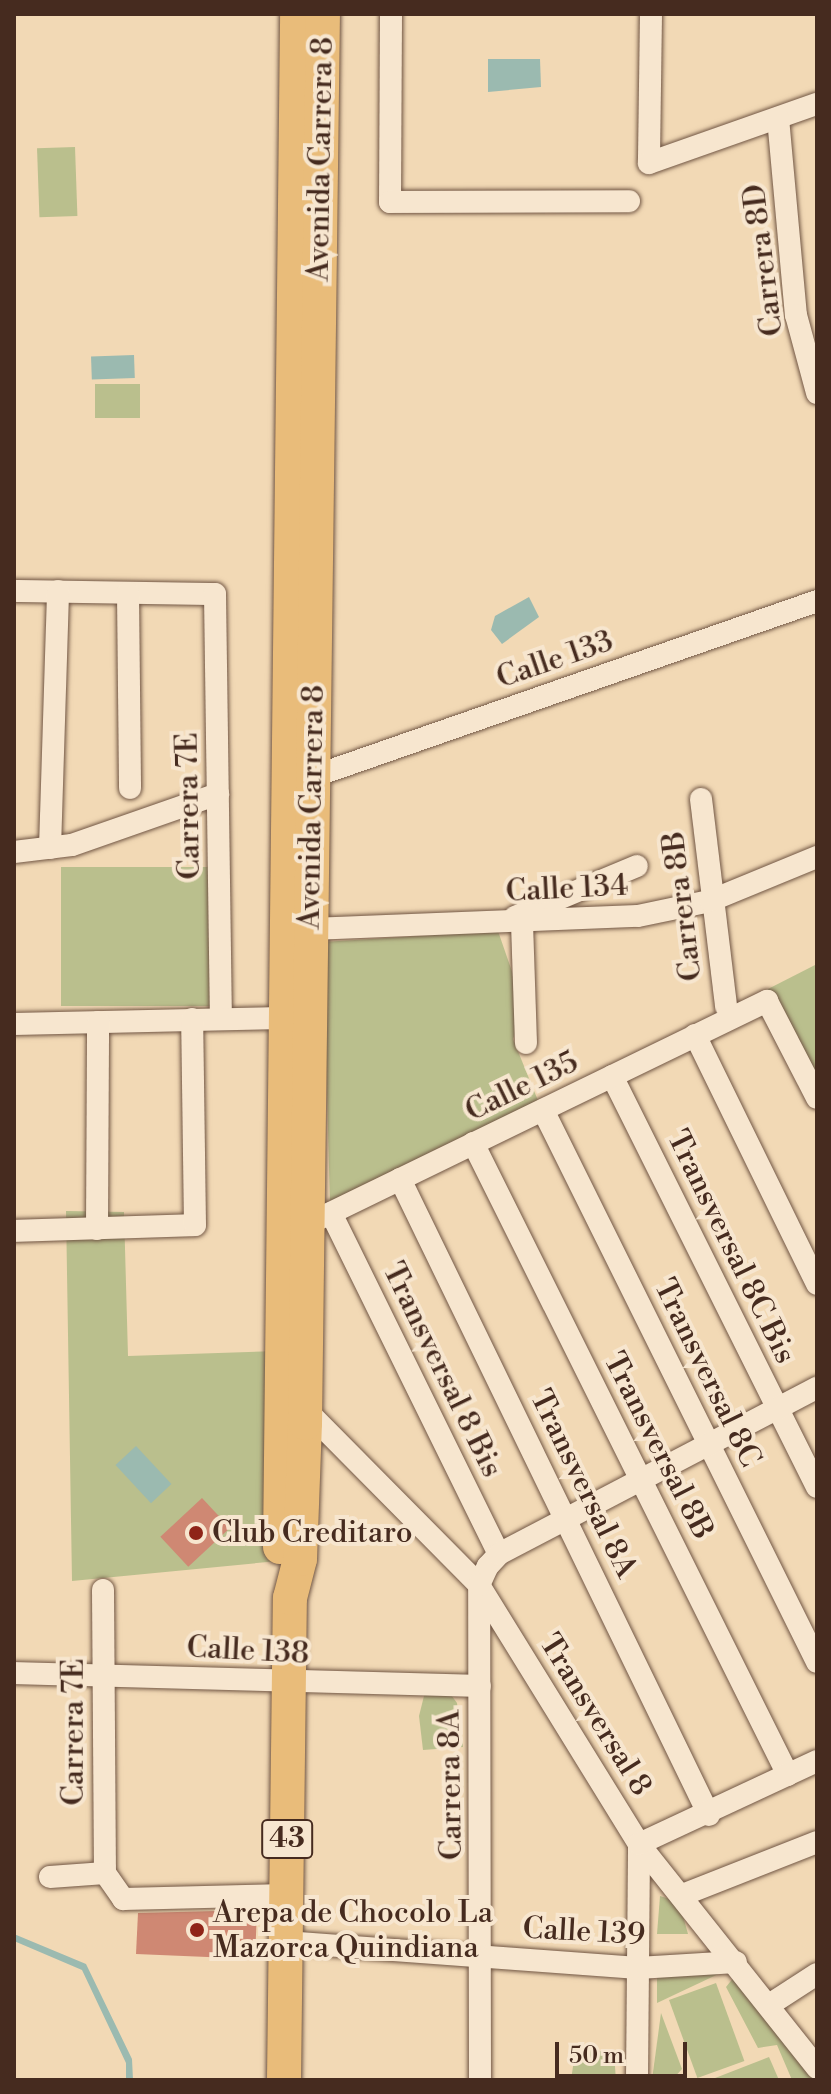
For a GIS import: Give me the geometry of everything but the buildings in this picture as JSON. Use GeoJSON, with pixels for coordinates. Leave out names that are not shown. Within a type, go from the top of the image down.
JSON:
{"type":"FeatureCollection","features":[{"type":"Feature","properties":{"kind":"main road","name":"Avenida Carrera 8"},"geometry":{"type":"LineString","coordinates":[[290,1598],[280,1561],[278,1499],[297,14]]}},
{"type":"Feature","properties":{"kind":"main road","name":"Avenida Carrera 8"},"geometry":{"type":"LineString","coordinates":[[284,2080],[290,1598],[300,1559],[305,1409],[319,1219],[311,929],[323,14]]}},
{"type":"Feature","properties":{"kind":"street"},"geometry":{"type":"LineString","coordinates":[[391,14],[390,202],[629,201]]}},
{"type":"Feature","properties":{"kind":"street"},"geometry":{"type":"LineString","coordinates":[[651,14],[649,163],[817,104]]}},
{"type":"Feature","properties":{"kind":"street","name":"Carrera 8D"},"geometry":{"type":"LineString","coordinates":[[778,118],[796,315],[817,393]]}},
{"type":"Feature","properties":{"kind":"street"},"geometry":{"type":"LineString","coordinates":[[14,591],[128,593],[130,788]]}},
{"type":"Feature","properties":{"kind":"street"},"geometry":{"type":"LineString","coordinates":[[50,848],[58,591]]}},
{"type":"Feature","properties":{"kind":"street","name":"Carrera 7E"},"geometry":{"type":"LineString","coordinates":[[128,593],[215,594],[221,1017]]}},
{"type":"Feature","properties":{"kind":"street","name":"Calle 133"},"geometry":{"type":"LineString","coordinates":[[312,777],[817,601]]}},
{"type":"Feature","properties":{"kind":"street"},"geometry":{"type":"LineString","coordinates":[[14,852],[50,848],[122,831],[159,810],[218,794]]}},
{"type":"Feature","properties":{"kind":"street","name":"Carrera 8B"},"geometry":{"type":"LineString","coordinates":[[701,799],[710,901],[726,1006]]}},
{"type":"Feature","properties":{"kind":"street","name":"Calle 134"},"geometry":{"type":"LineString","coordinates":[[311,929],[638,916],[710,901],[817,857]]}},
{"type":"Feature","properties":{"kind":"street"},"geometry":{"type":"LineString","coordinates":[[526,1043],[512,922],[637,866]]}},
{"type":"Feature","properties":{"kind":"street","name":"Calle 135"},"geometry":{"type":"LineString","coordinates":[[319,1219],[763,1002],[769,1001],[817,1098]]}},
{"type":"Feature","properties":{"kind":"street"},"geometry":{"type":"LineString","coordinates":[[14,1024],[282,1018]]}},
{"type":"Feature","properties":{"kind":"street"},"geometry":{"type":"LineString","coordinates":[[15,1232],[195,1225],[192,1019]]}},
{"type":"Feature","properties":{"kind":"street"},"geometry":{"type":"LineString","coordinates":[[97,1229],[98,1022]]}},
{"type":"Feature","properties":{"kind":"street"},"geometry":{"type":"LineString","coordinates":[[695,1035],[817,1284]]}},
{"type":"Feature","properties":{"kind":"street","name":"Transversal 8C Bis"},"geometry":{"type":"LineString","coordinates":[[612,1076],[817,1487]]}},
{"type":"Feature","properties":{"kind":"street","name":"Transversal 8C"},"geometry":{"type":"LineString","coordinates":[[543,1110],[817,1662]]}},
{"type":"Feature","properties":{"kind":"street","name":"Transversal 8B"},"geometry":{"type":"LineString","coordinates":[[473,1143],[788,1775]]}},
{"type":"Feature","properties":{"kind":"street","name":"Transversal 8A"},"geometry":{"type":"LineString","coordinates":[[400,1179],[709,1815]]}},
{"type":"Feature","properties":{"kind":"street","name":"Transversal 8 Bis"},"geometry":{"type":"LineString","coordinates":[[319,1219],[499,1554]]}},
{"type":"Feature","properties":{"kind":"street"},"geometry":{"type":"LineString","coordinates":[[479,1585],[499,1554],[568,1520],[707,1441],[776,1405],[817,1388]]}},
{"type":"Feature","properties":{"kind":"street","name":"Transversal 8"},"geometry":{"type":"LineString","coordinates":[[305,1409],[479,1585],[639,1844],[685,1894],[817,2068]]}},
{"type":"Feature","properties":{"kind":"street","name":"Carrera 8A"},"geometry":{"type":"LineString","coordinates":[[479,1585],[480,2080]]}},
{"type":"Feature","properties":{"kind":"street","name":"Carrera 7E"},"geometry":{"type":"LineString","coordinates":[[103,1590],[105,1873]]}},
{"type":"Feature","properties":{"kind":"street","name":"Calle 138"},"geometry":{"type":"LineString","coordinates":[[14,1673],[103,1673],[290,1684],[480,1686]]}},
{"type":"Feature","properties":{"kind":"street"},"geometry":{"type":"LineString","coordinates":[[637,2080],[639,1844],[709,1815],[817,1761]]}},
{"type":"Feature","properties":{"kind":"street","name":"Calle 139"},"geometry":{"type":"LineString","coordinates":[[685,1894],[817,1842]]}},
{"type":"Feature","properties":{"kind":"street"},"geometry":{"type":"LineString","coordinates":[[50,1877],[105,1873],[123,1899],[286,1895]]}},
{"type":"Feature","properties":{"kind":"street","name":"Calle 139"},"geometry":{"type":"LineString","coordinates":[[285,1942],[638,1968],[736,1962]]}},
{"type":"Feature","properties":{"kind":"street"},"geometry":{"type":"LineString","coordinates":[[769,2005],[817,1974]]}},
{"type":"Feature","properties":{"kind":"green space"},"geometry":{"type":"Polygon","coordinates":[[[75,147],[77,216],[39,217],[37,148],[75,147]]]}},
{"type":"Feature","properties":{"kind":"green space"},"geometry":{"type":"Polygon","coordinates":[[[95,384],[140,384],[140,418],[95,418],[95,384]]]}},
{"type":"Feature","properties":{"kind":"green space"},"geometry":{"type":"Polygon","coordinates":[[[61,867],[219,867],[219,1006],[61,1006],[61,867]]]}},
{"type":"Feature","properties":{"kind":"green space"},"geometry":{"type":"Polygon","coordinates":[[[498,931],[525,1009],[513,1039],[539,1103],[330,1204],[323,942],[498,931]]]}},
{"type":"Feature","properties":{"kind":"green space"},"geometry":{"type":"Polygon","coordinates":[[[817,964],[817,1091],[766,990],[817,964]]]}},
{"type":"Feature","properties":{"kind":"green space"},"geometry":{"type":"Polygon","coordinates":[[[66,1211],[124,1212],[128,1356],[279,1351],[278,1561],[72,1581],[66,1211]]]}},
{"type":"Feature","properties":{"kind":"green space"},"geometry":{"type":"Polygon","coordinates":[[[426,1688],[446,1688],[457,1703],[463,1747],[423,1750],[419,1716],[426,1688]]]}},
{"type":"Feature","properties":{"kind":"green space"},"geometry":{"type":"Polygon","coordinates":[[[660,1896],[679,1902],[688,1934],[657,1934],[660,1896]]]}},
{"type":"Feature","properties":{"kind":"green space"},"geometry":{"type":"Polygon","coordinates":[[[729,1969],[657,2003],[657,1975],[729,1969]]]}},
{"type":"Feature","properties":{"kind":"green space"},"geometry":{"type":"Polygon","coordinates":[[[734,1977],[786,2037],[816,2080],[792,2080],[777,2045],[758,2048],[726,1987],[734,1977]]]}},
{"type":"Feature","properties":{"kind":"green space"},"geometry":{"type":"Polygon","coordinates":[[[716,1983],[744,2061],[697,2078],[669,2000],[716,1983]]]}},
{"type":"Feature","properties":{"kind":"green space"},"geometry":{"type":"Polygon","coordinates":[[[661,2013],[682,2069],[672,2080],[652,2080],[661,2013]]]}},
{"type":"Feature","properties":{"kind":"green space"},"geometry":{"type":"Polygon","coordinates":[[[576,2046],[614,2054],[616,2080],[571,2080],[576,2046]]]}},
{"type":"Feature","properties":{"kind":"green space"},"geometry":{"type":"Polygon","coordinates":[[[769,2057],[779,2080],[710,2080],[769,2057]]]}},
{"type":"Feature","properties":{"kind":"water"},"geometry":{"type":"Polygon","coordinates":[[[488,59],[540,59],[541,87],[488,92],[488,59]]]}},
{"type":"Feature","properties":{"kind":"water"},"geometry":{"type":"Polygon","coordinates":[[[134,355],[135,378],[92,379],[91,357],[134,355]]]}},
{"type":"Feature","properties":{"kind":"water"},"geometry":{"type":"Polygon","coordinates":[[[529,597],[539,617],[502,644],[491,630],[495,616],[529,597]]]}},
{"type":"Feature","properties":{"kind":"water"},"geometry":{"type":"Polygon","coordinates":[[[136,1446],[171,1484],[151,1503],[116,1465],[136,1446]]]}},
{"type":"Feature","properties":{"kind":"water"},"geometry":{"type":"Polygon","coordinates":[[[14,1934],[86,1964],[132,2059],[133,2080],[126,2080],[126,2063],[82,1970],[14,1941],[14,1934]]]}},
{"type":"Feature","properties":{"kind":"place","name":"Club Creditaro"},"geometry":{"type":"Point","coordinates":[196,1533]}},
{"type":"Feature","properties":{"kind":"place","name":"Arepa de Chocolo La Mazorca Quindiana"},"geometry":{"type":"Point","coordinates":[197,1930]}}]}
